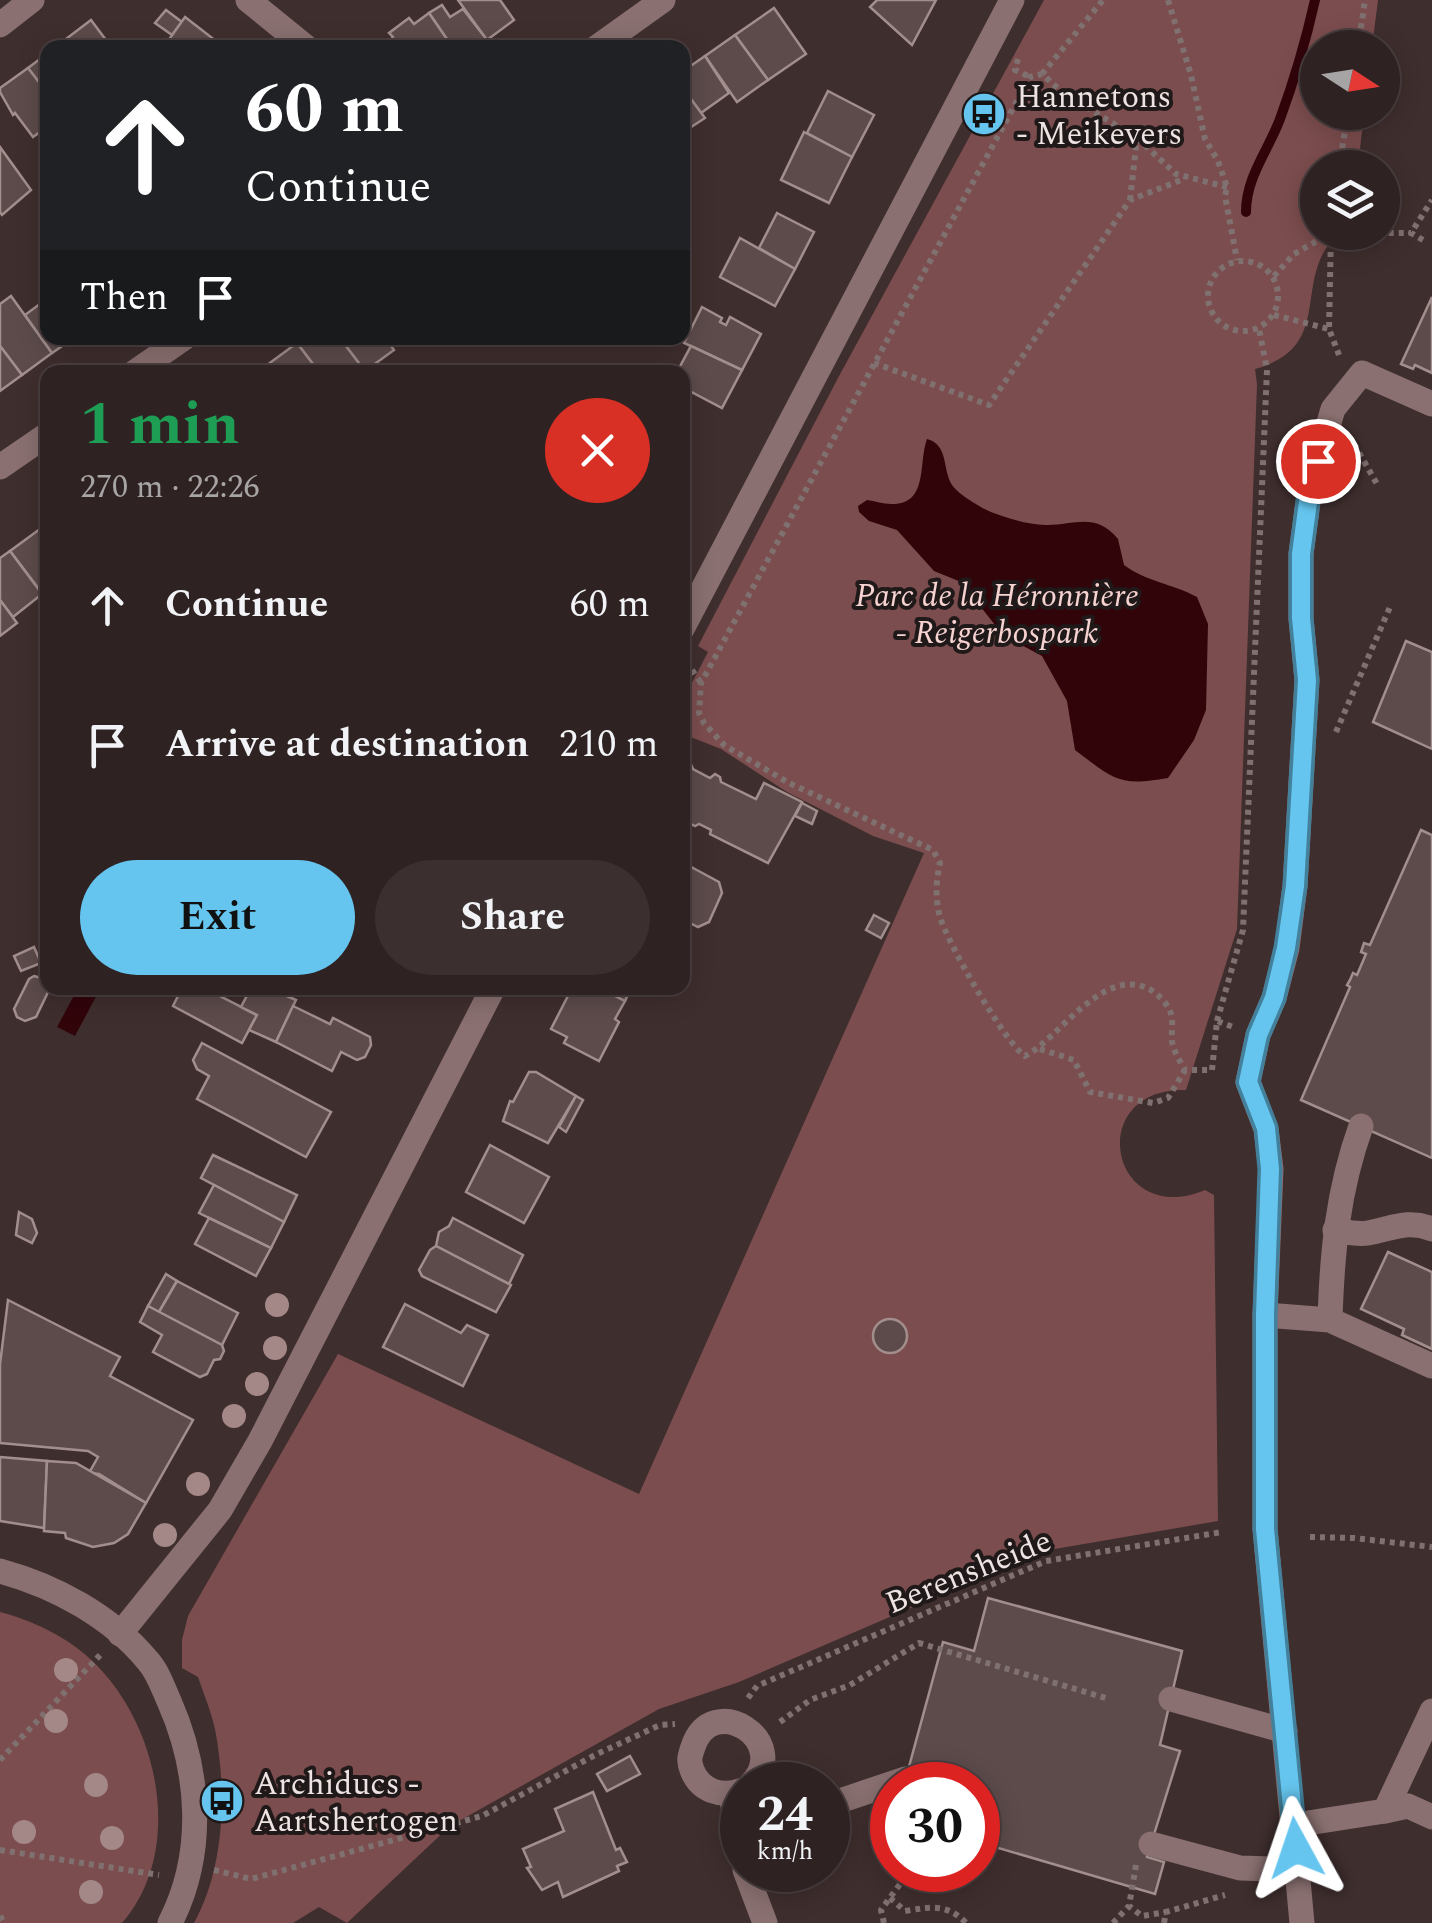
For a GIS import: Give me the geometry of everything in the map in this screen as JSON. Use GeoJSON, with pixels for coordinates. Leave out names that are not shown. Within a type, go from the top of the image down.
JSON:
{"type":"FeatureCollection","features":[{"type":"Feature","properties":{"kind":"street"},"geometry":{"type":"LineString","coordinates":[[0,25],[32,0]]}},
{"type":"Feature","properties":{"kind":"street"},"geometry":{"type":"LineString","coordinates":[[248,0],[296,40]]}},
{"type":"Feature","properties":{"kind":"street"},"geometry":{"type":"LineString","coordinates":[[607,40],[663,0]]}},
{"type":"Feature","properties":{"kind":"street"},"geometry":{"type":"LineString","coordinates":[[690,614],[1012,0]]}},
{"type":"Feature","properties":{"kind":"street"},"geometry":{"type":"LineString","coordinates":[[145,365],[174,345]]}},
{"type":"Feature","properties":{"kind":"street"},"geometry":{"type":"LineString","coordinates":[[1302,1923],[1265,1529],[1270,1169],[1266,1128],[1248,1082],[1258,1035],[1274,998],[1286,948],[1295,886],[1307,680],[1301,618],[1301,554],[1310,487],[1333,409],[1362,373],[1432,404]]}},
{"type":"Feature","properties":{"kind":"street"},"geometry":{"type":"LineString","coordinates":[[0,468],[40,440]]}},
{"type":"Feature","properties":{"kind":"street"},"geometry":{"type":"LineString","coordinates":[[120,1634],[220,1510],[260,1441],[488,995]]}},
{"type":"Feature","properties":{"kind":"street"},"geometry":{"type":"LineString","coordinates":[[1330,1320],[1335,1230],[1346,1169],[1361,1126]]}},
{"type":"Feature","properties":{"kind":"street"},"geometry":{"type":"LineString","coordinates":[[1335,1230],[1366,1234],[1395,1224],[1432,1229]]}},
{"type":"Feature","properties":{"kind":"street"},"geometry":{"type":"LineString","coordinates":[[1265,1315],[1330,1320],[1432,1366]]}},
{"type":"Feature","properties":{"kind":"street"},"geometry":{"type":"LineString","coordinates":[[0,1571],[37,1581],[81,1604],[149,1661],[160,1680],[178,1722],[192,1774],[195,1827],[187,1880],[170,1923]]}},
{"type":"Feature","properties":{"kind":"street"},"geometry":{"type":"LineString","coordinates":[[1171,1699],[1285,1730]]}},
{"type":"Feature","properties":{"kind":"street"},"geometry":{"type":"LineString","coordinates":[[1385,1811],[1432,1711]]}},
{"type":"Feature","properties":{"kind":"street"},"geometry":{"type":"LineString","coordinates":[[1295,1825],[1408,1806],[1432,1817]]}},
{"type":"Feature","properties":{"kind":"street"},"geometry":{"type":"LineString","coordinates":[[1151,1844],[1240,1868],[1298,1870]]}},
{"type":"Feature","properties":{"kind":"street"},"geometry":{"type":"LineString","coordinates":[[754,1892],[766,1923]]}},
{"type":"Feature","properties":{"kind":"path"},"geometry":{"type":"LineString","coordinates":[[1018,56],[1014,70],[1030,77],[1042,74],[1103,0]]}},
{"type":"Feature","properties":{"kind":"path"},"geometry":{"type":"LineString","coordinates":[[1168,0],[1205,139],[1227,187],[1225,196],[1237,260]]}},
{"type":"Feature","properties":{"kind":"path"},"geometry":{"type":"LineString","coordinates":[[1361,30],[1365,0]]}},
{"type":"Feature","properties":{"kind":"path"},"geometry":{"type":"LineString","coordinates":[[1042,74],[1063,93],[1137,138],[1176,174],[1227,187]]}},
{"type":"Feature","properties":{"kind":"path"},"geometry":{"type":"LineString","coordinates":[[1030,77],[700,683],[699,713],[724,745],[789,784],[933,850],[940,863],[936,882],[940,919],[1015,1049],[1025,1056],[1040,1048],[1080,1007],[1111,989],[1138,984],[1154,991],[1171,1012],[1173,1048],[1185,1070]]}},
{"type":"Feature","properties":{"kind":"path"},"geometry":{"type":"LineString","coordinates":[[874,364],[989,404],[1130,200],[1137,138]]}},
{"type":"Feature","properties":{"kind":"path"},"geometry":{"type":"LineString","coordinates":[[1130,200],[1186,179]]}},
{"type":"Feature","properties":{"kind":"path"},"geometry":{"type":"LineString","coordinates":[[1411,233],[1432,200]]}},
{"type":"Feature","properties":{"kind":"path"},"geometry":{"type":"LineString","coordinates":[[1400,233],[1411,233],[1424,240]]}},
{"type":"Feature","properties":{"kind":"path"},"geometry":{"type":"LineString","coordinates":[[1274,276],[1301,250]]}},
{"type":"Feature","properties":{"kind":"path"},"geometry":{"type":"LineString","coordinates":[[1330,250],[1329,329],[1352,383]]}},
{"type":"Feature","properties":{"kind":"path"},"geometry":{"type":"LineString","coordinates":[[1237,260],[1258,263],[1274,276],[1280,296],[1274,315],[1260,329],[1239,332],[1220,324],[1209,308],[1208,287],[1219,270],[1237,260]]}},
{"type":"Feature","properties":{"kind":"path"},"geometry":{"type":"LineString","coordinates":[[1274,315],[1329,329]]}},
{"type":"Feature","properties":{"kind":"path"},"geometry":{"type":"LineString","coordinates":[[1217,1022],[1244,930],[1267,370],[1260,329]]}},
{"type":"Feature","properties":{"kind":"path"},"geometry":{"type":"LineString","coordinates":[[1356,448],[1377,484]]}},
{"type":"Feature","properties":{"kind":"path"},"geometry":{"type":"LineString","coordinates":[[1332,742],[1390,607]]}},
{"type":"Feature","properties":{"kind":"path"},"geometry":{"type":"LineString","coordinates":[[692,670],[700,683]]}},
{"type":"Feature","properties":{"kind":"path"},"geometry":{"type":"LineString","coordinates":[[1040,1048],[1074,1060],[1090,1092],[1152,1104],[1168,1098],[1185,1070]]}},
{"type":"Feature","properties":{"kind":"path"},"geometry":{"type":"LineString","coordinates":[[1185,1070],[1212,1070]]}},
{"type":"Feature","properties":{"kind":"path","name":"Berensheide"},"geometry":{"type":"LineString","coordinates":[[748,1698],[757,1686],[1046,1560],[1222,1532]]}},
{"type":"Feature","properties":{"kind":"path"},"geometry":{"type":"LineString","coordinates":[[1310,1537],[1432,1547]]}},
{"type":"Feature","properties":{"kind":"path"},"geometry":{"type":"LineString","coordinates":[[0,1760],[120,1634]]}},
{"type":"Feature","properties":{"kind":"path"},"geometry":{"type":"LineString","coordinates":[[780,1722],[810,1700],[850,1686],[920,1643],[1106,1698]]}},
{"type":"Feature","properties":{"kind":"path"},"geometry":{"type":"LineString","coordinates":[[208,1868],[251,1879],[482,1816],[597,1754],[660,1725],[679,1723]]}},
{"type":"Feature","properties":{"kind":"path"},"geometry":{"type":"LineString","coordinates":[[0,1850],[175,1878]]}},
{"type":"Feature","properties":{"kind":"path"},"geometry":{"type":"LineString","coordinates":[[1113,1923],[1129,1906],[1130,1890]]}},
{"type":"Feature","properties":{"kind":"path"},"geometry":{"type":"LineString","coordinates":[[1129,1906],[1142,1916],[1237,1891]]}},
{"type":"Feature","properties":{"kind":"path"},"geometry":{"type":"LineString","coordinates":[[884,1923],[881,1910],[894,1892]]}},
{"type":"Feature","properties":{"kind":"path"},"geometry":{"type":"LineString","coordinates":[[890,1898],[905,1910],[941,1906],[966,1923]]}},
{"type":"Feature","properties":{"kind":"path"},"geometry":{"type":"LineString","coordinates":[[1164,1923],[1166,1912]]}},
{"type":"Feature","properties":{"kind":"path"},"geometry":{"type":"LineString","coordinates":[[0,1916],[4,1923]]}},
{"type":"Feature","properties":{"kind":"green space","name":"Parc de la Héronnière - Reigerbospark"},"geometry":{"type":"Polygon","coordinates":[[[1044,0],[1378,0],[1374,30],[1300,30],[1300,130],[1362,130],[1360,150],[1300,150],[1300,250],[1325,250],[1316,270],[1305,328],[1296,344],[1280,358],[1255,369],[1237,929],[1186,1090],[1153,1095],[1132,1110],[1121,1131],[1121,1154],[1130,1175],[1147,1191],[1172,1197],[1205,1190],[1214,1195],[1218,1521],[1043,1551],[739,1682],[659,1709],[450,1826],[347,1923],[319,1907],[293,1923],[194,1923],[212,1878],[222,1803],[212,1716],[198,1677],[182,1668],[182,1640],[188,1616],[338,1354],[639,1494],[924,853],[873,836],[787,792],[721,749],[690,737],[690,687],[708,652],[698,646],[838,378],[1044,0]]]}},
{"type":"Feature","properties":{"kind":"green space"},"geometry":{"type":"Polygon","coordinates":[[[0,1612],[40,1626],[77,1648],[104,1673],[126,1704],[143,1740],[154,1778],[158,1817],[155,1855],[143,1891],[122,1923],[0,1923],[0,1612]]]}},
{"type":"Feature","properties":{"kind":"shaded area"},"geometry":{"type":"Polygon","coordinates":[[[927,439],[939,446],[952,485],[976,504],[1032,524],[1101,525],[1118,539],[1124,565],[1197,597],[1208,624],[1206,710],[1194,740],[1168,778],[1138,782],[1117,778],[1075,750],[1067,701],[1042,656],[1003,635],[961,582],[934,571],[897,530],[869,521],[859,512],[858,506],[867,500],[891,504],[911,498],[920,481],[927,439]]]}},
{"type":"Feature","properties":{"kind":"shaded area"},"geometry":{"type":"Polygon","coordinates":[[[74,995],[97,995],[75,1036],[57,1027],[74,995]]]}},
{"type":"Feature","properties":{"kind":"building"},"geometry":{"type":"Polygon","coordinates":[[[458,0],[500,0],[514,20],[487,40],[458,0]]]}},
{"type":"Feature","properties":{"kind":"building"},"geometry":{"type":"Polygon","coordinates":[[[877,0],[936,0],[912,45],[870,7],[877,0]]]}},
{"type":"Feature","properties":{"kind":"building"},"geometry":{"type":"Polygon","coordinates":[[[442,5],[450,17],[463,9],[487,40],[448,40],[429,13],[442,5]]]}},
{"type":"Feature","properties":{"kind":"building"},"geometry":{"type":"Polygon","coordinates":[[[774,8],[806,54],[768,80],[735,35],[774,8]]]}},
{"type":"Feature","properties":{"kind":"building"},"geometry":{"type":"Polygon","coordinates":[[[166,10],[182,22],[172,35],[155,23],[166,10]]]}},
{"type":"Feature","properties":{"kind":"building"},"geometry":{"type":"Polygon","coordinates":[[[429,13],[448,40],[391,40],[389,33],[409,18],[414,24],[429,13]]]}},
{"type":"Feature","properties":{"kind":"building"},"geometry":{"type":"Polygon","coordinates":[[[185,17],[215,40],[169,40],[185,17]]]}},
{"type":"Feature","properties":{"kind":"building"},"geometry":{"type":"Polygon","coordinates":[[[91,20],[106,40],[65,40],[91,20]]]}},
{"type":"Feature","properties":{"kind":"building"},"geometry":{"type":"Polygon","coordinates":[[[735,35],[768,80],[737,102],[705,56],[735,35]]]}},
{"type":"Feature","properties":{"kind":"building"},"geometry":{"type":"Polygon","coordinates":[[[705,56],[729,93],[701,113],[690,98],[690,66],[705,56]]]}},
{"type":"Feature","properties":{"kind":"building"},"geometry":{"type":"Polygon","coordinates":[[[40,59],[40,84],[28,68],[40,59]]]}},
{"type":"Feature","properties":{"kind":"building"},"geometry":{"type":"Polygon","coordinates":[[[28,68],[40,84],[40,132],[33,137],[13,115],[0,88],[28,68]]]}},
{"type":"Feature","properties":{"kind":"building"},"geometry":{"type":"Polygon","coordinates":[[[828,91],[874,115],[852,157],[807,133],[828,91]]]}},
{"type":"Feature","properties":{"kind":"building"},"geometry":{"type":"Polygon","coordinates":[[[690,98],[705,118],[690,128],[690,98]]]}},
{"type":"Feature","properties":{"kind":"building"},"geometry":{"type":"Polygon","coordinates":[[[804,132],[852,157],[829,203],[781,180],[804,132]]]}},
{"type":"Feature","properties":{"kind":"building"},"geometry":{"type":"Polygon","coordinates":[[[0,147],[31,190],[2,215],[0,212],[0,147]]]}},
{"type":"Feature","properties":{"kind":"building"},"geometry":{"type":"Polygon","coordinates":[[[777,213],[814,232],[795,269],[759,248],[777,213]]]}},
{"type":"Feature","properties":{"kind":"building"},"geometry":{"type":"Polygon","coordinates":[[[740,238],[795,269],[775,306],[720,277],[740,238]]]}},
{"type":"Feature","properties":{"kind":"building"},"geometry":{"type":"Polygon","coordinates":[[[11,296],[40,336],[40,345],[46,345],[52,353],[22,375],[0,346],[0,304],[11,296]]]}},
{"type":"Feature","properties":{"kind":"building"},"geometry":{"type":"Polygon","coordinates":[[[1432,297],[1432,373],[1401,364],[1432,297]]]}},
{"type":"Feature","properties":{"kind":"building"},"geometry":{"type":"Polygon","coordinates":[[[40,304],[40,336],[25,315],[40,304]]]}},
{"type":"Feature","properties":{"kind":"building"},"geometry":{"type":"Polygon","coordinates":[[[702,307],[722,318],[720,322],[726,325],[730,317],[761,334],[742,370],[688,345],[690,331],[702,307]]]}},
{"type":"Feature","properties":{"kind":"building"},"geometry":{"type":"Polygon","coordinates":[[[46,345],[64,345],[52,353],[46,345]]]}},
{"type":"Feature","properties":{"kind":"building"},"geometry":{"type":"Polygon","coordinates":[[[299,345],[345,345],[361,365],[314,365],[299,345]]]}},
{"type":"Feature","properties":{"kind":"building"},"geometry":{"type":"Polygon","coordinates":[[[299,345],[314,365],[267,365],[299,345]]]}},
{"type":"Feature","properties":{"kind":"building"},"geometry":{"type":"Polygon","coordinates":[[[345,345],[390,345],[394,350],[373,365],[360,365],[345,345]]]}},
{"type":"Feature","properties":{"kind":"building"},"geometry":{"type":"Polygon","coordinates":[[[0,346],[22,375],[0,391],[0,346]]]}},
{"type":"Feature","properties":{"kind":"building"},"geometry":{"type":"Polygon","coordinates":[[[691,346],[742,370],[722,408],[690,391],[690,365],[681,365],[691,346]]]}},
{"type":"Feature","properties":{"kind":"building"},"geometry":{"type":"Polygon","coordinates":[[[40,529],[40,588],[39,589],[10,551],[40,529]]]}},
{"type":"Feature","properties":{"kind":"building"},"geometry":{"type":"Polygon","coordinates":[[[10,551],[40,591],[40,596],[13,617],[0,600],[0,558],[10,551]]]}},
{"type":"Feature","properties":{"kind":"building"},"geometry":{"type":"Polygon","coordinates":[[[0,600],[17,623],[0,636],[0,600]]]}},
{"type":"Feature","properties":{"kind":"building"},"geometry":{"type":"Polygon","coordinates":[[[1406,641],[1432,652],[1432,749],[1373,722],[1406,641]]]}},
{"type":"Feature","properties":{"kind":"building"},"geometry":{"type":"Polygon","coordinates":[[[690,762],[693,769],[710,778],[715,774],[721,782],[756,799],[764,783],[802,802],[768,863],[710,834],[711,830],[690,824],[690,762]]]}},
{"type":"Feature","properties":{"kind":"building"},"geometry":{"type":"Polygon","coordinates":[[[802,803],[817,811],[812,824],[795,816],[802,803]]]}},
{"type":"Feature","properties":{"kind":"building"},"geometry":{"type":"Polygon","coordinates":[[[1421,830],[1432,835],[1432,1158],[1301,1100],[1350,987],[1347,985],[1353,973],[1357,975],[1366,954],[1361,952],[1364,943],[1370,945],[1421,830]]]}},
{"type":"Feature","properties":{"kind":"building"},"geometry":{"type":"Polygon","coordinates":[[[690,866],[719,882],[722,893],[709,922],[698,927],[690,923],[690,866]]]}},
{"type":"Feature","properties":{"kind":"building"},"geometry":{"type":"Polygon","coordinates":[[[874,915],[889,923],[881,938],[866,930],[874,915]]]}},
{"type":"Feature","properties":{"kind":"building"},"geometry":{"type":"Polygon","coordinates":[[[34,947],[40,963],[21,971],[14,956],[34,947]]]}},
{"type":"Feature","properties":{"kind":"building"},"geometry":{"type":"Polygon","coordinates":[[[40,978],[40,995],[47,995],[36,1017],[25,1021],[17,1017],[14,1009],[29,979],[40,978]]]}},
{"type":"Feature","properties":{"kind":"building"},"geometry":{"type":"Polygon","coordinates":[[[178,995],[218,995],[257,1015],[242,1043],[173,1006],[178,995]]]}},
{"type":"Feature","properties":{"kind":"building"},"geometry":{"type":"Polygon","coordinates":[[[247,995],[284,995],[296,1000],[276,1042],[249,1030],[257,1015],[241,1007],[247,995]]]}},
{"type":"Feature","properties":{"kind":"building"},"geometry":{"type":"Polygon","coordinates":[[[568,995],[613,995],[625,1001],[599,1061],[564,1043],[567,1037],[551,1029],[568,995]]]}},
{"type":"Feature","properties":{"kind":"building"},"geometry":{"type":"Polygon","coordinates":[[[293,1006],[330,1024],[333,1018],[370,1037],[365,1057],[357,1060],[341,1052],[332,1071],[276,1042],[293,1006]]]}},
{"type":"Feature","properties":{"kind":"building"},"geometry":{"type":"Polygon","coordinates":[[[202,1043],[331,1112],[306,1157],[197,1099],[209,1076],[197,1069],[193,1060],[202,1043]]]}},
{"type":"Feature","properties":{"kind":"building"},"geometry":{"type":"Polygon","coordinates":[[[529,1072],[536,1072],[576,1096],[548,1143],[503,1121],[510,1101],[513,1102],[529,1072]]]}},
{"type":"Feature","properties":{"kind":"building"},"geometry":{"type":"Polygon","coordinates":[[[576,1096],[583,1100],[566,1132],[559,1127],[576,1096]]]}},
{"type":"Feature","properties":{"kind":"building"},"geometry":{"type":"Polygon","coordinates":[[[490,1145],[549,1177],[524,1223],[466,1192],[490,1145]]]}},
{"type":"Feature","properties":{"kind":"building"},"geometry":{"type":"Polygon","coordinates":[[[213,1155],[297,1195],[284,1222],[201,1178],[213,1155]]]}},
{"type":"Feature","properties":{"kind":"building"},"geometry":{"type":"Polygon","coordinates":[[[214,1185],[284,1222],[271,1248],[199,1213],[214,1185]]]}},
{"type":"Feature","properties":{"kind":"building"},"geometry":{"type":"Polygon","coordinates":[[[19,1212],[32,1219],[37,1233],[32,1243],[16,1235],[19,1212]]]}},
{"type":"Feature","properties":{"kind":"building"},"geometry":{"type":"Polygon","coordinates":[[[209,1218],[271,1248],[256,1276],[195,1244],[209,1218]]]}},
{"type":"Feature","properties":{"kind":"building"},"geometry":{"type":"Polygon","coordinates":[[[453,1218],[523,1255],[509,1284],[436,1246],[439,1232],[453,1218]]]}},
{"type":"Feature","properties":{"kind":"building"},"geometry":{"type":"Polygon","coordinates":[[[436,1246],[511,1285],[496,1312],[422,1276],[419,1270],[436,1246]]]}},
{"type":"Feature","properties":{"kind":"building"},"geometry":{"type":"Polygon","coordinates":[[[1388,1252],[1432,1272],[1432,1349],[1402,1335],[1404,1329],[1361,1309],[1388,1252]]]}},
{"type":"Feature","properties":{"kind":"building"},"geometry":{"type":"Polygon","coordinates":[[[166,1274],[177,1281],[159,1312],[148,1306],[166,1274]]]}},
{"type":"Feature","properties":{"kind":"building"},"geometry":{"type":"Polygon","coordinates":[[[177,1281],[238,1313],[222,1345],[159,1312],[177,1281]]]}},
{"type":"Feature","properties":{"kind":"building"},"geometry":{"type":"Polygon","coordinates":[[[8,1300],[120,1357],[110,1376],[193,1420],[146,1503],[99,1474],[89,1473],[98,1457],[88,1451],[0,1443],[0,1364],[8,1300]]]}},
{"type":"Feature","properties":{"kind":"building"},"geometry":{"type":"Polygon","coordinates":[[[405,1304],[461,1333],[467,1325],[488,1335],[463,1386],[383,1347],[405,1304]]]}},
{"type":"Feature","properties":{"kind":"building"},"geometry":{"type":"Polygon","coordinates":[[[148,1306],[222,1345],[220,1359],[214,1360],[207,1374],[200,1377],[153,1352],[162,1335],[140,1322],[148,1306]]]}},
{"type":"Feature","properties":{"kind":"building"},"geometry":{"type":"Polygon","coordinates":[[[890,1319],[902,1324],[907,1336],[902,1348],[890,1353],[878,1348],[873,1336],[878,1324],[890,1319]]]}},
{"type":"Feature","properties":{"kind":"building"},"geometry":{"type":"Polygon","coordinates":[[[0,1457],[47,1461],[44,1528],[0,1521],[0,1457]]]}},
{"type":"Feature","properties":{"kind":"building"},"geometry":{"type":"Polygon","coordinates":[[[47,1461],[76,1463],[146,1503],[128,1534],[114,1543],[93,1547],[66,1538],[65,1533],[44,1531],[47,1461]]]}},
{"type":"Feature","properties":{"kind":"building"},"geometry":{"type":"Polygon","coordinates":[[[988,1598],[1182,1651],[1160,1745],[1180,1751],[1147,1857],[1164,1862],[1155,1894],[1000,1848],[1000,1762],[910,1762],[943,1642],[974,1651],[988,1598]]]}},
{"type":"Feature","properties":{"kind":"building"},"geometry":{"type":"Polygon","coordinates":[[[630,1756],[640,1774],[607,1791],[597,1774],[630,1756]]]}},
{"type":"Feature","properties":{"kind":"building"},"geometry":{"type":"Polygon","coordinates":[[[593,1792],[616,1850],[620,1848],[627,1862],[617,1866],[619,1871],[563,1897],[558,1882],[542,1890],[527,1868],[531,1867],[523,1849],[564,1831],[555,1809],[593,1792]]]}},
{"type":"Feature","properties":{"kind":"waterway"},"geometry":{"type":"LineString","coordinates":[[1246,212],[1258,164],[1285,105],[1315,0]]}},
{"type":"Feature","properties":{"kind":"place","name":"Hannetons - Meikevers"},"geometry":{"type":"Point","coordinates":[984,114]}},
{"type":"Feature","properties":{"kind":"place","name":"Archiducs - Aartshertogen"},"geometry":{"type":"Point","coordinates":[222,1801]}},
{"type":"Feature","properties":{"kind":"route"},"geometry":{"type":"LineString","coordinates":[[1296,1848],[1265,1529],[1270,1169],[1266,1128],[1248,1082],[1258,1035],[1274,998],[1286,948],[1295,886],[1307,680],[1301,618],[1301,554],[1310,487],[1318,461]]}}]}
